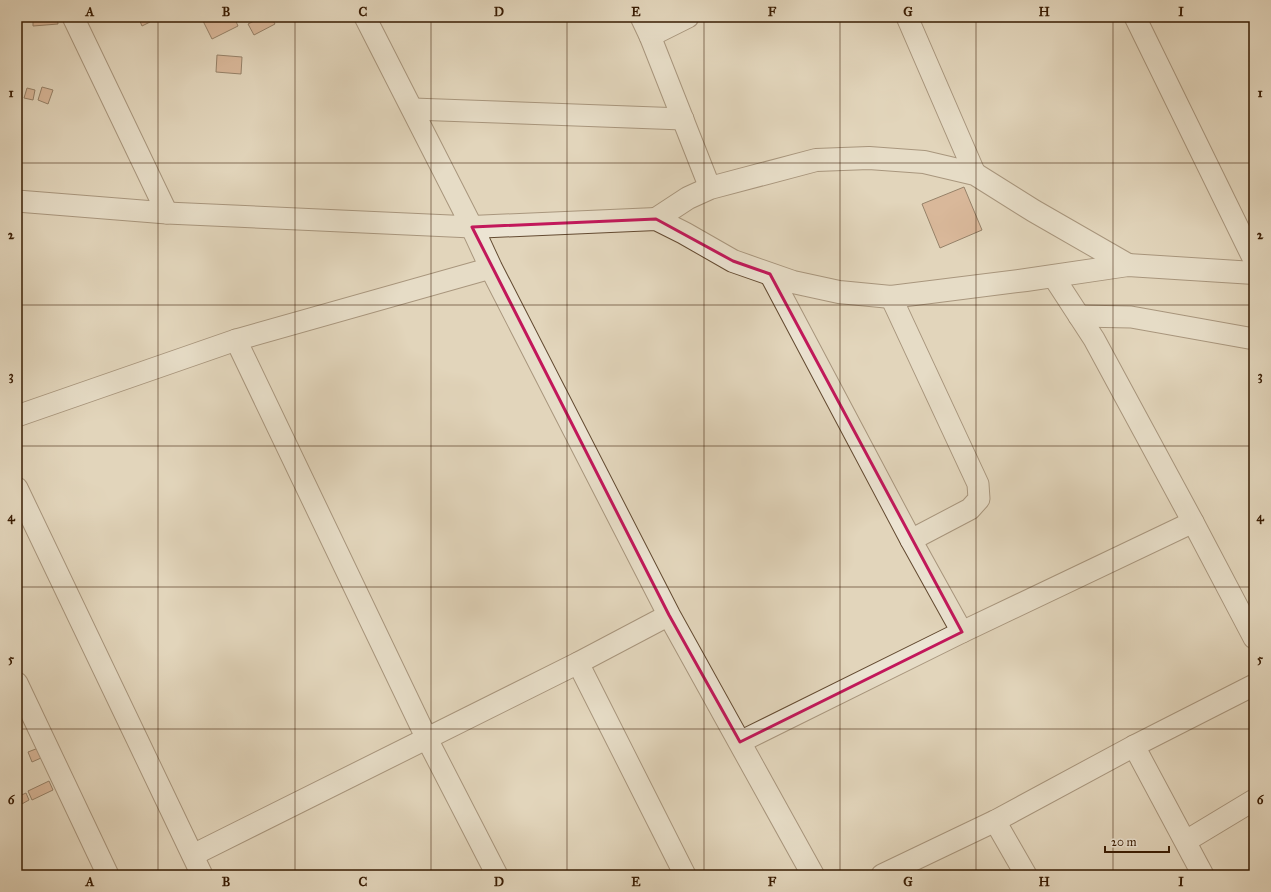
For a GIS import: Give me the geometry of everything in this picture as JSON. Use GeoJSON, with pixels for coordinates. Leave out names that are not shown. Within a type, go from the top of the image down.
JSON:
{"type":"FeatureCollection","features":[{"type":"Feature","properties":{"kind":"street"},"geometry":{"type":"LineString","coordinates":[[72,17],[167,213]]}},
{"type":"Feature","properties":{"kind":"street"},"geometry":{"type":"LineString","coordinates":[[365,17],[413,109],[491,268],[669,614],[813,875]]}},
{"type":"Feature","properties":{"kind":"street"},"geometry":{"type":"LineString","coordinates":[[641,17],[650,36],[710,188]]}},
{"type":"Feature","properties":{"kind":"street"},"geometry":{"type":"LineString","coordinates":[[650,36],[688,17]]}},
{"type":"Feature","properties":{"kind":"street"},"geometry":{"type":"LineString","coordinates":[[907,17],[975,174]]}},
{"type":"Feature","properties":{"kind":"street"},"geometry":{"type":"LineString","coordinates":[[1136,17],[1254,260]]}},
{"type":"Feature","properties":{"kind":"street"},"geometry":{"type":"LineString","coordinates":[[413,109],[683,119]]}},
{"type":"Feature","properties":{"kind":"street"},"geometry":{"type":"LineString","coordinates":[[656,219],[688,198],[710,188],[816,160],[869,158],[924,162],[975,174],[1034,211],[1128,265]]}},
{"type":"Feature","properties":{"kind":"street"},"geometry":{"type":"LineString","coordinates":[[17,201],[167,213],[472,227],[656,219],[733,260],[793,282],[839,292],[891,296],[1128,265],[1254,273]]}},
{"type":"Feature","properties":{"kind":"street"},"geometry":{"type":"LineString","coordinates":[[17,416],[236,340],[491,268]]}},
{"type":"Feature","properties":{"kind":"street"},"geometry":{"type":"LineString","coordinates":[[770,274],[911,540],[962,632]]}},
{"type":"Feature","properties":{"kind":"street"},"geometry":{"type":"LineString","coordinates":[[1053,276],[1094,339],[1254,638]]}},
{"type":"Feature","properties":{"kind":"street"},"geometry":{"type":"LineString","coordinates":[[891,296],[978,484],[979,499],[970,509],[911,540]]}},
{"type":"Feature","properties":{"kind":"street"},"geometry":{"type":"LineString","coordinates":[[1080,316],[1132,316],[1254,339]]}},
{"type":"Feature","properties":{"kind":"street"},"geometry":{"type":"LineString","coordinates":[[236,340],[426,737],[496,875]]}},
{"type":"Feature","properties":{"kind":"street"},"geometry":{"type":"LineString","coordinates":[[17,488],[202,875]]}},
{"type":"Feature","properties":{"kind":"street"},"geometry":{"type":"LineString","coordinates":[[740,742],[962,632],[1193,522]]}},
{"type":"Feature","properties":{"kind":"street"},"geometry":{"type":"LineString","coordinates":[[193,855],[426,737],[578,663],[669,614]]}},
{"type":"Feature","properties":{"kind":"street"},"geometry":{"type":"LineString","coordinates":[[578,663],[685,875]]}},
{"type":"Feature","properties":{"kind":"street"},"geometry":{"type":"LineString","coordinates":[[17,683],[108,875]]}},
{"type":"Feature","properties":{"kind":"street"},"geometry":{"type":"LineString","coordinates":[[882,875],[996,821],[1134,746],[1254,685]]}},
{"type":"Feature","properties":{"kind":"street"},"geometry":{"type":"LineString","coordinates":[[1134,746],[1203,875]]}},
{"type":"Feature","properties":{"kind":"street"},"geometry":{"type":"LineString","coordinates":[[1186,841],[1254,800]]}},
{"type":"Feature","properties":{"kind":"street"},"geometry":{"type":"LineString","coordinates":[[996,821],[1026,875]]}},
{"type":"Feature","properties":{"kind":"highlighted area"},"geometry":{"type":"Polygon","coordinates":[[[656,219],[733,261],[770,274],[962,632],[740,742],[669,615],[472,227],[656,219]]]}},
{"type":"Feature","properties":{"kind":"building"},"geometry":{"type":"Polygon","coordinates":[[[33,17],[57,17],[58,24],[33,26],[33,17]]]}},
{"type":"Feature","properties":{"kind":"building"},"geometry":{"type":"Polygon","coordinates":[[[147,17],[150,22],[142,26],[139,19],[147,17]]]}},
{"type":"Feature","properties":{"kind":"building"},"geometry":{"type":"Polygon","coordinates":[[[201,17],[234,17],[238,26],[212,39],[201,17]]]}},
{"type":"Feature","properties":{"kind":"building"},"geometry":{"type":"Polygon","coordinates":[[[262,17],[271,17],[275,24],[254,35],[248,24],[262,17]]]}},
{"type":"Feature","properties":{"kind":"building"},"geometry":{"type":"Polygon","coordinates":[[[217,55],[242,57],[241,74],[216,72],[217,55]]]}},
{"type":"Feature","properties":{"kind":"building"},"geometry":{"type":"Polygon","coordinates":[[[42,87],[53,90],[48,104],[38,100],[42,87]]]}},
{"type":"Feature","properties":{"kind":"building"},"geometry":{"type":"Polygon","coordinates":[[[27,88],[35,90],[33,100],[24,98],[27,88]]]}},
{"type":"Feature","properties":{"kind":"building"},"geometry":{"type":"Polygon","coordinates":[[[964,187],[982,230],[940,248],[922,204],[964,187]]]}},
{"type":"Feature","properties":{"kind":"building"},"geometry":{"type":"Polygon","coordinates":[[[46,745],[50,754],[32,762],[28,752],[46,745]]]}},
{"type":"Feature","properties":{"kind":"building"},"geometry":{"type":"Polygon","coordinates":[[[49,781],[53,790],[32,800],[28,791],[49,781]]]}},
{"type":"Feature","properties":{"kind":"building"},"geometry":{"type":"Polygon","coordinates":[[[26,793],[29,800],[20,805],[17,797],[26,793]]]}}]}
